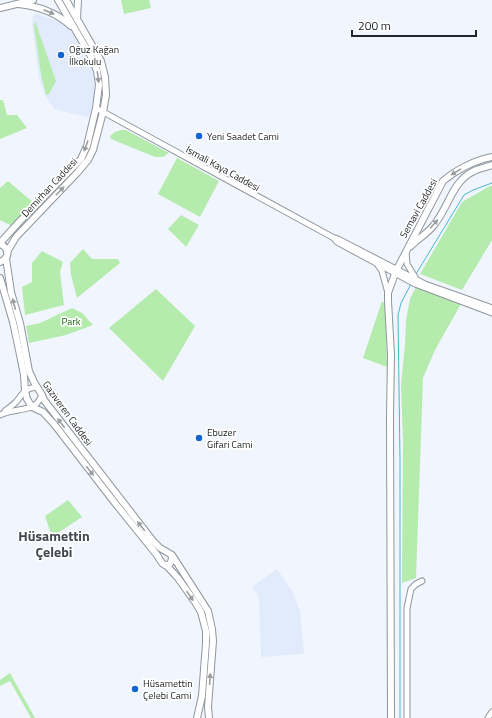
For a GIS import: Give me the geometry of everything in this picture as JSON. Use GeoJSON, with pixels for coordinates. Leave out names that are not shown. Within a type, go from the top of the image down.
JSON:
{"type":"FeatureCollection","features":[{"type":"Feature","properties":{"kind":"main road"},"geometry":{"type":"LineString","coordinates":[[0,8],[33,0]]}},
{"type":"Feature","properties":{"kind":"main road","name":"Demirhan Caddesi"},"geometry":{"type":"LineString","coordinates":[[0,244],[20,221],[81,159],[87,146],[96,108],[99,85],[97,71],[93,60],[58,0]]}},
{"type":"Feature","properties":{"kind":"main road","name":"Demirhan Caddesi"},"geometry":{"type":"LineString","coordinates":[[7,255],[16,237],[77,174],[88,160],[93,150],[103,112],[106,95],[105,76],[101,61],[66,0]]}},
{"type":"Feature","properties":{"kind":"main road"},"geometry":{"type":"LineString","coordinates":[[77,19],[78,0]]}},
{"type":"Feature","properties":{"kind":"main road"},"geometry":{"type":"LineString","coordinates":[[18,4],[48,11],[64,19],[75,30]]}},
{"type":"Feature","properties":{"kind":"main road","name":"Semavi Caddesi"},"geometry":{"type":"LineString","coordinates":[[388,293],[396,271],[443,181],[448,176],[466,166],[492,157]]}},
{"type":"Feature","properties":{"kind":"main road","name":"Semavi Caddesi"},"geometry":{"type":"LineString","coordinates":[[406,251],[434,225],[458,183],[474,170],[492,165]]}},
{"type":"Feature","properties":{"kind":"main road"},"geometry":{"type":"LineString","coordinates":[[0,244],[5,246],[7,255],[4,260],[0,262]]}},
{"type":"Feature","properties":{"kind":"main road","name":"Gaziveren Caddesi"},"geometry":{"type":"LineString","coordinates":[[7,255],[11,292],[20,323],[29,371],[44,400],[149,536],[160,548],[170,555],[208,611],[213,641],[208,707],[209,718]]}},
{"type":"Feature","properties":{"kind":"main road"},"geometry":{"type":"LineString","coordinates":[[0,278],[13,322],[24,375],[25,391],[27,399],[32,407]]}},
{"type":"Feature","properties":{"kind":"main road"},"geometry":{"type":"LineString","coordinates":[[388,293],[391,366],[391,718]]}},
{"type":"Feature","properties":{"kind":"main road","name":"Gaziveren Caddesi"},"geometry":{"type":"LineString","coordinates":[[32,407],[43,412],[54,424],[160,560]]}},
{"type":"Feature","properties":{"kind":"main road"},"geometry":{"type":"LineString","coordinates":[[166,565],[171,563],[170,555],[166,553],[162,554],[160,558],[162,564],[166,565],[178,578],[195,602],[201,612],[206,631],[202,696],[197,718]]}},
{"type":"Feature","properties":{"kind":"street","name":"İsmali Kaya Caddesi"},"geometry":{"type":"LineString","coordinates":[[96,108],[338,239],[396,271],[415,284],[492,313]]}},
{"type":"Feature","properties":{"kind":"street","name":"İsmali Kaya Caddesi"},"geometry":{"type":"LineString","coordinates":[[334,238],[337,242],[378,264],[425,284],[492,308]]}},
{"type":"Feature","properties":{"kind":"street"},"geometry":{"type":"LineString","coordinates":[[406,251],[407,264],[417,280]]}},
{"type":"Feature","properties":{"kind":"street"},"geometry":{"type":"LineString","coordinates":[[378,264],[382,271],[388,293]]}},
{"type":"Feature","properties":{"kind":"street"},"geometry":{"type":"LineString","coordinates":[[1,414],[16,403],[30,387],[37,387]]}},
{"type":"Feature","properties":{"kind":"street"},"geometry":{"type":"LineString","coordinates":[[1,414],[12,410],[32,407],[37,403],[42,395]]}},
{"type":"Feature","properties":{"kind":"street"},"geometry":{"type":"LineString","coordinates":[[407,718],[407,608],[411,589],[422,581]]}},
{"type":"Feature","properties":{"kind":"street"},"geometry":{"type":"LineString","coordinates":[[488,718],[492,712]]}},
{"type":"Feature","properties":{"kind":"shaded area","name":"Oğuz Kağan İlkokulu"},"geometry":{"type":"Polygon","coordinates":[[[35,13],[63,23],[78,39],[93,71],[95,92],[89,117],[55,110],[45,95],[39,78],[32,24],[35,13]]]}},
{"type":"Feature","properties":{"kind":"shaded area"},"geometry":{"type":"Polygon","coordinates":[[[277,569],[294,595],[300,611],[304,654],[261,657],[259,597],[252,587],[277,569]]]}},
{"type":"Feature","properties":{"kind":"green space"},"geometry":{"type":"Polygon","coordinates":[[[121,0],[149,0],[151,8],[124,14],[121,0]]]}},
{"type":"Feature","properties":{"kind":"green space"},"geometry":{"type":"Polygon","coordinates":[[[35,21],[56,81],[49,94],[46,95],[41,74],[34,26],[35,21]]]}},
{"type":"Feature","properties":{"kind":"green space"},"geometry":{"type":"Polygon","coordinates":[[[0,100],[3,100],[7,115],[17,115],[27,128],[0,139],[0,100]]]}},
{"type":"Feature","properties":{"kind":"green space"},"geometry":{"type":"Polygon","coordinates":[[[121,130],[126,130],[169,153],[163,157],[155,157],[111,139],[110,136],[121,130]]]}},
{"type":"Feature","properties":{"kind":"green space"},"geometry":{"type":"Polygon","coordinates":[[[177,158],[219,181],[200,217],[158,194],[177,158]]]}},
{"type":"Feature","properties":{"kind":"green space"},"geometry":{"type":"Polygon","coordinates":[[[8,181],[35,204],[12,226],[0,220],[0,188],[8,181]]]}},
{"type":"Feature","properties":{"kind":"green space"},"geometry":{"type":"Polygon","coordinates":[[[492,186],[492,240],[462,290],[420,274],[462,202],[492,186]]]}},
{"type":"Feature","properties":{"kind":"green space"},"geometry":{"type":"Polygon","coordinates":[[[181,215],[199,225],[186,247],[168,229],[181,215]]]}},
{"type":"Feature","properties":{"kind":"green space"},"geometry":{"type":"Polygon","coordinates":[[[83,249],[92,259],[118,259],[120,263],[77,298],[71,275],[70,263],[83,249]]]}},
{"type":"Feature","properties":{"kind":"green space"},"geometry":{"type":"Polygon","coordinates":[[[42,251],[63,262],[60,272],[64,305],[25,315],[22,287],[32,282],[32,263],[42,251]]]}},
{"type":"Feature","properties":{"kind":"green space"},"geometry":{"type":"Polygon","coordinates":[[[416,287],[461,304],[435,350],[423,378],[416,578],[402,583],[403,441],[401,385],[406,320],[410,299],[416,287]]]}},
{"type":"Feature","properties":{"kind":"green space"},"geometry":{"type":"Polygon","coordinates":[[[156,289],[195,326],[163,381],[109,328],[156,289]]]}},
{"type":"Feature","properties":{"kind":"green space"},"geometry":{"type":"Polygon","coordinates":[[[382,301],[385,304],[387,367],[363,358],[382,301]]]}},
{"type":"Feature","properties":{"kind":"green space","name":"Park"},"geometry":{"type":"Polygon","coordinates":[[[72,308],[82,313],[93,325],[66,335],[29,343],[26,326],[40,323],[72,308]]]}},
{"type":"Feature","properties":{"kind":"green space"},"geometry":{"type":"Polygon","coordinates":[[[68,500],[82,517],[52,537],[45,516],[68,500]]]}},
{"type":"Feature","properties":{"kind":"green space"},"geometry":{"type":"Polygon","coordinates":[[[10,673],[35,718],[31,718],[10,681],[0,686],[0,680],[10,673]]]}},
{"type":"Feature","properties":{"kind":"waterway"},"geometry":{"type":"LineString","coordinates":[[416,274],[464,195],[492,183]]}},
{"type":"Feature","properties":{"kind":"waterway"},"geometry":{"type":"LineString","coordinates":[[400,718],[400,460],[398,315],[401,303],[411,284]]}},
{"type":"Feature","properties":{"kind":"place","name":"Oğuz Kağan İlkokulu"},"geometry":{"type":"Point","coordinates":[61,55]}},
{"type":"Feature","properties":{"kind":"place","name":"Yeni Saadet Cami"},"geometry":{"type":"Point","coordinates":[199,136]}},
{"type":"Feature","properties":{"kind":"place","name":"Ebuzer Gifari Cami"},"geometry":{"type":"Point","coordinates":[199,438]}},
{"type":"Feature","properties":{"kind":"place","name":"Hüsamettin Çelebi Cami"},"geometry":{"type":"Point","coordinates":[135,689]}},
{"type":"Feature","properties":{"kind":"district","name":"Hüsamettin Çelebi"},"geometry":{"type":"Point","coordinates":[54,544]}}]}
